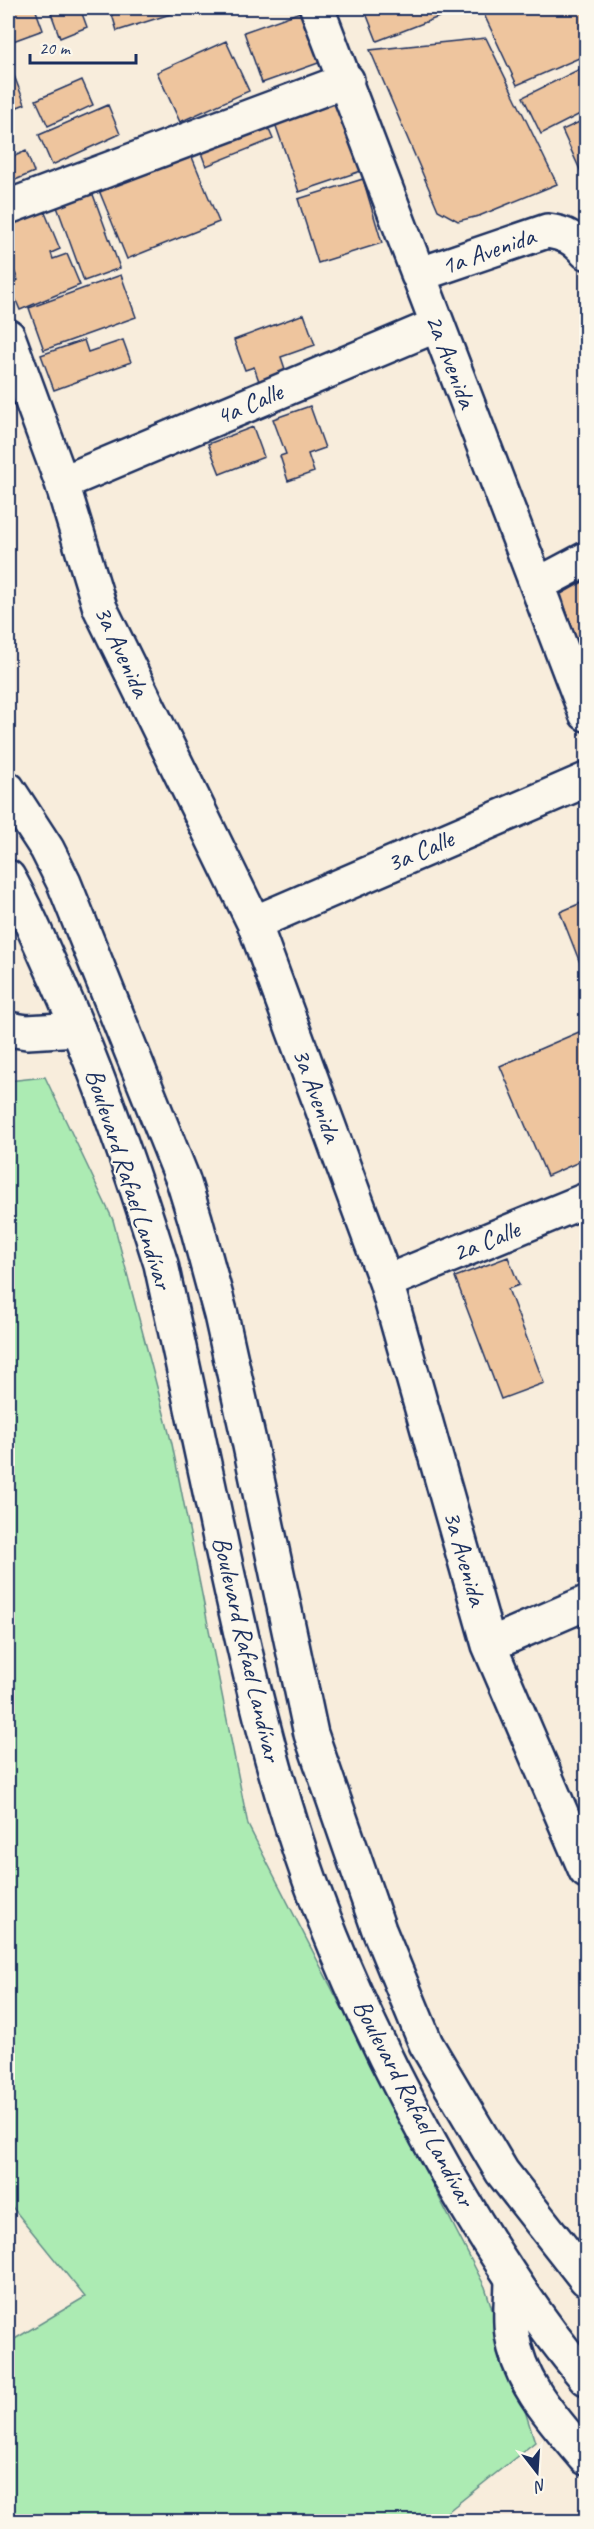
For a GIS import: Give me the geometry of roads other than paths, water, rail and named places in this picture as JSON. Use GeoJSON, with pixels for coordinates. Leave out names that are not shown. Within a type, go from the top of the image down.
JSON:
{"type":"FeatureCollection","features":[{"type":"Feature","properties":{"kind":"street","name":"2a Avenida"},"geometry":{"type":"LineString","coordinates":[[317,8],[347,80],[418,275],[539,584],[586,714]]}},
{"type":"Feature","properties":{"kind":"street"},"geometry":{"type":"LineString","coordinates":[[8,207],[347,80]]}},
{"type":"Feature","properties":{"kind":"street","name":"1a Avenida"},"geometry":{"type":"LineString","coordinates":[[418,275],[547,231],[562,232],[576,241],[586,252]]}},
{"type":"Feature","properties":{"kind":"street","name":"4a Calle"},"geometry":{"type":"LineString","coordinates":[[62,483],[437,325]]}},
{"type":"Feature","properties":{"kind":"street","name":"3a Avenida"},"geometry":{"type":"LineString","coordinates":[[8,336],[62,483],[100,608],[254,923],[386,1282],[489,1645],[586,1871]]}},
{"type":"Feature","properties":{"kind":"street"},"geometry":{"type":"LineString","coordinates":[[539,584],[586,559]]}},
{"type":"Feature","properties":{"kind":"street","name":"3a Calle"},"geometry":{"type":"LineString","coordinates":[[254,923],[586,780]]}},
{"type":"Feature","properties":{"kind":"street","name":"Boulevard Rafael Landívar"},"geometry":{"type":"LineString","coordinates":[[8,789],[47,849],[64,883],[183,1180],[221,1315],[311,1734],[379,1930],[426,2044],[437,2064],[502,2172],[586,2279]]}},
{"type":"Feature","properties":{"kind":"street","name":"Boulevard Rafael Landívar"},"geometry":{"type":"LineString","coordinates":[[8,878],[21,901],[78,1029],[140,1195],[161,1264],[258,1713],[294,1833],[336,1947],[370,2026],[418,2122],[512,2279],[586,2378]]}},
{"type":"Feature","properties":{"kind":"street"},"geometry":{"type":"LineString","coordinates":[[8,1029],[27,1032],[78,1029]]}},
{"type":"Feature","properties":{"kind":"street","name":"2a Calle"},"geometry":{"type":"LineString","coordinates":[[386,1282],[586,1200]]}},
{"type":"Feature","properties":{"kind":"street"},"geometry":{"type":"LineString","coordinates":[[489,1645],[586,1603]]}},
{"type":"Feature","properties":{"kind":"street"},"geometry":{"type":"LineString","coordinates":[[512,2279],[512,2333],[520,2365],[542,2405],[586,2458]]}}]}
